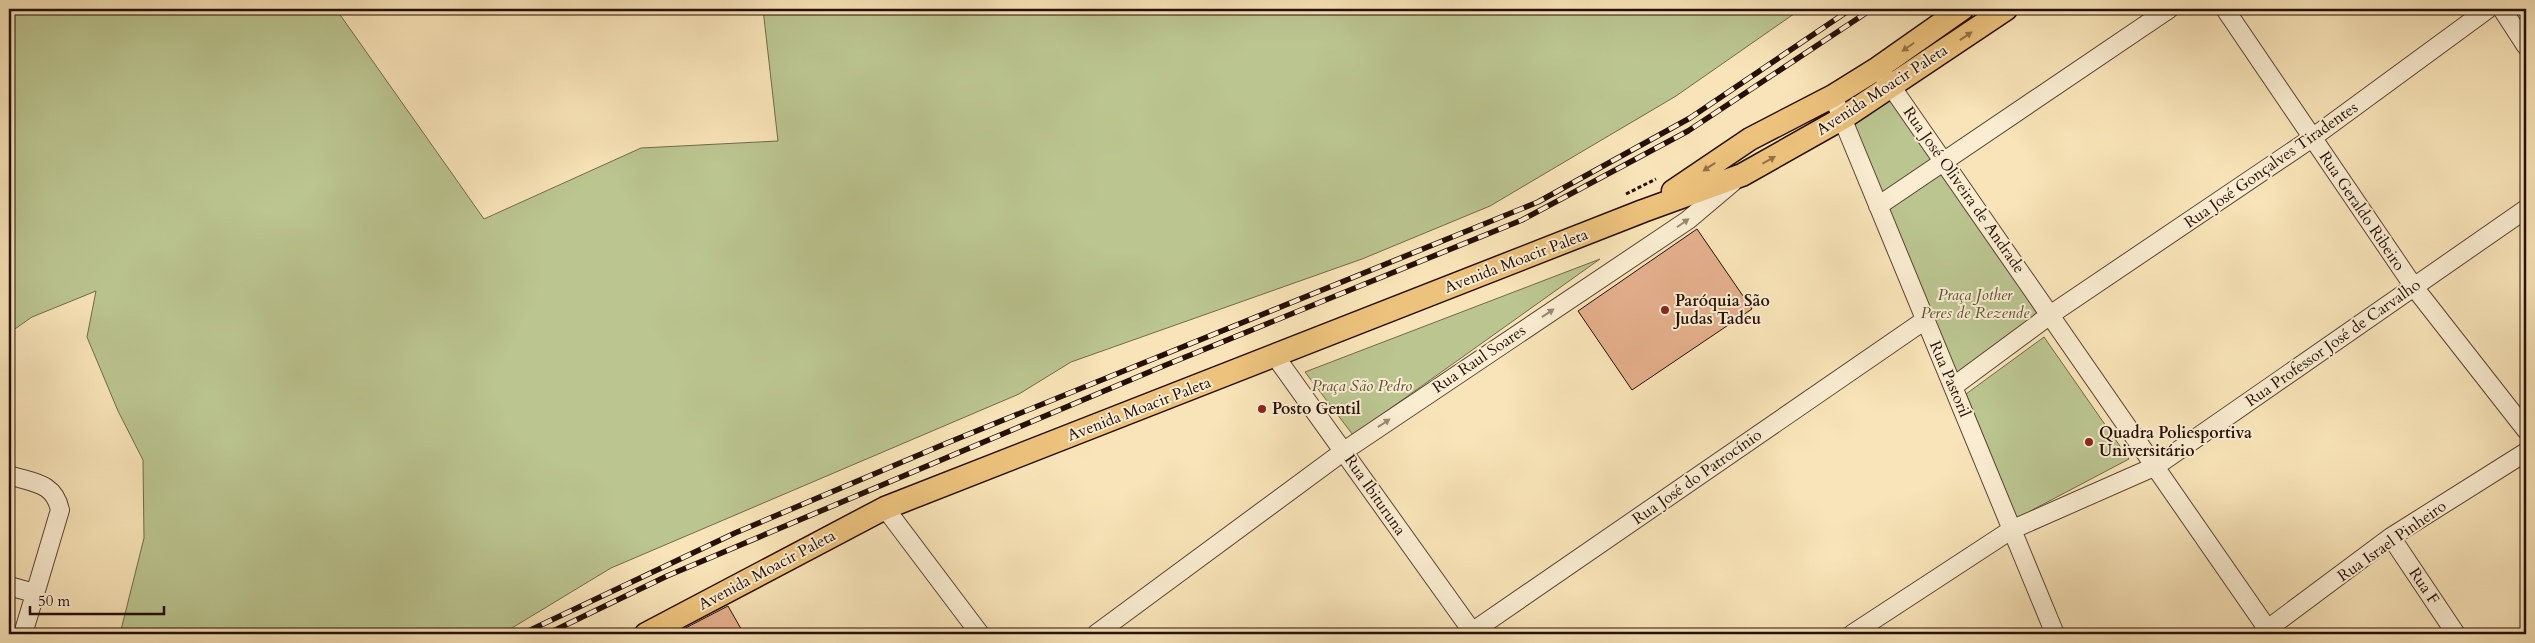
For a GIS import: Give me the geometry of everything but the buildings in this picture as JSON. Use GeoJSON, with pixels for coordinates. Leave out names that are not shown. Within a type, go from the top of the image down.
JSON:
{"type":"FeatureCollection","features":[{"type":"Feature","properties":{"kind":"main road","name":"Avenida Moacir Paleta"},"geometry":{"type":"LineString","coordinates":[[646,634],[885,508],[1643,211],[1742,175],[1843,118],[1884,77],[1962,9]]}},
{"type":"Feature","properties":{"kind":"main road","name":"Avenida Moacir Paleta"},"geometry":{"type":"LineString","coordinates":[[1643,211],[1750,139],[1833,96],[1884,77],[2006,9]]}},
{"type":"Feature","properties":{"kind":"street"},"geometry":{"type":"LineString","coordinates":[[1878,206],[2169,9]]}},
{"type":"Feature","properties":{"kind":"street","name":"Rua Geraldo Ribeiro"},"geometry":{"type":"LineString","coordinates":[[2225,9],[2414,287],[2526,430]]}},
{"type":"Feature","properties":{"kind":"street","name":"Rua José Gonçalves Tiradentes"},"geometry":{"type":"LineString","coordinates":[[1954,386],[2050,315],[2312,138],[2488,9]]}},
{"type":"Feature","properties":{"kind":"street"},"geometry":{"type":"LineString","coordinates":[[2502,9],[2526,46]]}},
{"type":"Feature","properties":{"kind":"street","name":"Rua José Oliveira de Andrade"},"geometry":{"type":"LineString","coordinates":[[1884,77],[2156,466],[2267,633]]}},
{"type":"Feature","properties":{"kind":"street","name":"Rua Pastoril"},"geometry":{"type":"LineString","coordinates":[[1833,96],[2055,634]]}},
{"type":"Feature","properties":{"kind":"street","name":"Rua Raul Soares"},"geometry":{"type":"LineString","coordinates":[[1096,634],[1344,450],[1688,220],[1742,175]]}},
{"type":"Feature","properties":{"kind":"street","name":"Rua Professor José de Carvalho"},"geometry":{"type":"LineString","coordinates":[[1852,634],[2011,530],[2156,466],[2526,209]]}},
{"type":"Feature","properties":{"kind":"street","name":"Rua José do Patrocínio"},"geometry":{"type":"LineString","coordinates":[[1472,633],[1925,320]]}},
{"type":"Feature","properties":{"kind":"street","name":"Rua Ibituruna"},"geometry":{"type":"LineString","coordinates":[[1275,356],[1344,450],[1472,633]]}},
{"type":"Feature","properties":{"kind":"street","name":"Rua Israel Pinheiro"},"geometry":{"type":"LineString","coordinates":[[2267,633],[2391,537],[2526,452]]}},
{"type":"Feature","properties":{"kind":"street"},"geometry":{"type":"LineString","coordinates":[[9,475],[48,487],[55,493],[60,510],[22,634]]}},
{"type":"Feature","properties":{"kind":"street"},"geometry":{"type":"LineString","coordinates":[[885,508],[980,634]]}},
{"type":"Feature","properties":{"kind":"street","name":"Rua F"},"geometry":{"type":"LineString","coordinates":[[2391,537],[2456,634]]}},
{"type":"Feature","properties":{"kind":"street"},"geometry":{"type":"LineString","coordinates":[[9,586],[34,593]]}},
{"type":"Feature","properties":{"kind":"green space"},"geometry":{"type":"Polygon","coordinates":[[[15,9],[336,9],[484,219],[641,148],[778,141],[763,9],[1801,9],[1676,96],[1490,206],[1362,259],[1071,362],[1019,394],[611,568],[502,634],[120,634],[144,538],[143,460],[118,411],[87,337],[96,291],[32,317],[9,333],[9,12],[15,9]]]}},
{"type":"Feature","properties":{"kind":"green space"},"geometry":{"type":"Polygon","coordinates":[[[1890,90],[1942,164],[1878,202],[1845,119],[1890,90]]]}},
{"type":"Feature","properties":{"kind":"green space","name":"Praça Jother Peres de Rezende"},"geometry":{"type":"Polygon","coordinates":[[[1946,168],[2039,317],[1957,380],[1880,207],[1946,168]]]}},
{"type":"Feature","properties":{"kind":"green space","name":"Praça São Pedro"},"geometry":{"type":"Polygon","coordinates":[[[1600,259],[1353,435],[1305,372],[1600,259]]]}},
{"type":"Feature","properties":{"kind":"green space","name":"Praça Jother Peres de Rezende"},"geometry":{"type":"Polygon","coordinates":[[[2044,337],[2129,459],[2017,518],[1966,394],[2044,337]]]}},
{"type":"Feature","properties":{"kind":"railway"},"geometry":{"type":"LineString","coordinates":[[522,634],[735,533],[947,443],[1538,202],[1690,118],[1851,9]]}},
{"type":"Feature","properties":{"kind":"railway"},"geometry":{"type":"LineString","coordinates":[[547,634],[667,576],[1161,367],[1522,220],[1688,131],[1872,9]]}},
{"type":"Feature","properties":{"kind":"place","name":"Paróquia São Judas Tadeu"},"geometry":{"type":"Point","coordinates":[1665,310]}},
{"type":"Feature","properties":{"kind":"place","name":"Posto Gentil"},"geometry":{"type":"Point","coordinates":[1262,409]}},
{"type":"Feature","properties":{"kind":"place","name":"Quadra Poliesportiva Universitário"},"geometry":{"type":"Point","coordinates":[2089,442]}}]}
